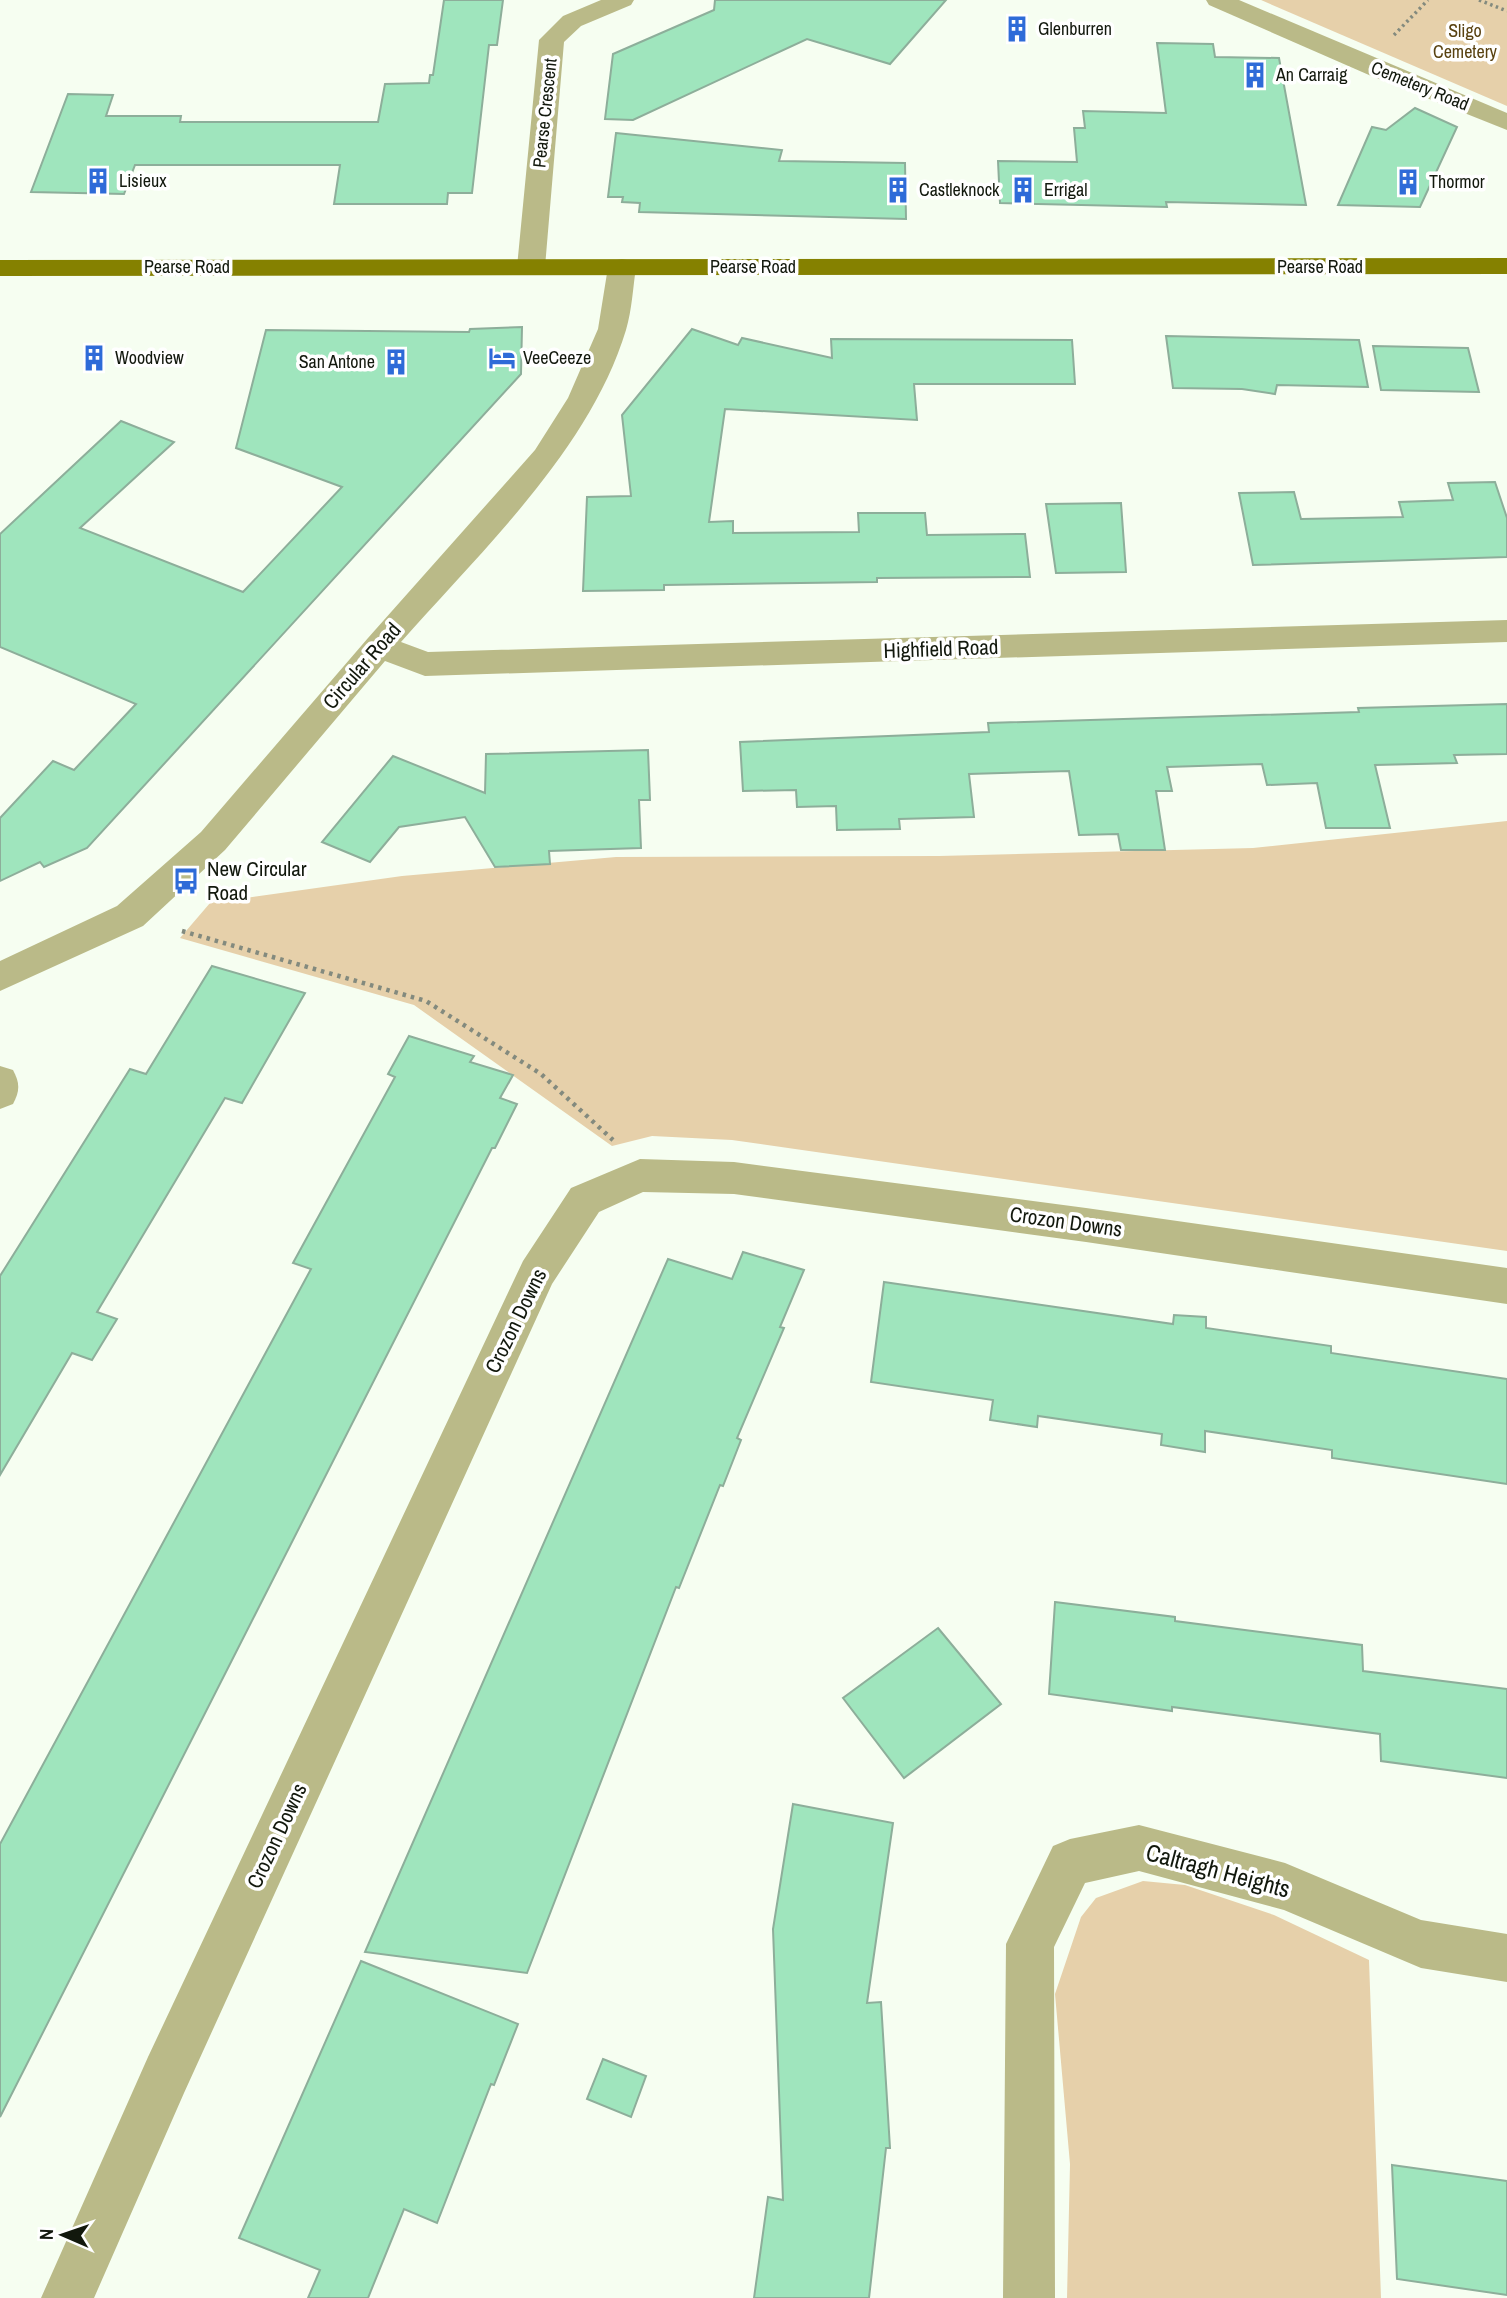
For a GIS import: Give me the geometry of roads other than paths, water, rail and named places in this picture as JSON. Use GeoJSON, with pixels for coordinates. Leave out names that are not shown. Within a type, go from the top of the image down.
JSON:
{"type":"FeatureCollection","features":[{"type":"Feature","properties":{"kind":"main road","name":"Pearse Road"},"geometry":{"type":"LineString","coordinates":[[0,268],[1507,266]]}},
{"type":"Feature","properties":{"kind":"street","name":"Pearse Crescent"},"geometry":{"type":"LineString","coordinates":[[531,267],[552,40],[572,21],[622,0]]}},
{"type":"Feature","properties":{"kind":"street","name":"Cemetery Road"},"geometry":{"type":"LineString","coordinates":[[1218,0],[1507,122]]}},
{"type":"Feature","properties":{"kind":"street","name":"Circular Road"},"geometry":{"type":"LineString","coordinates":[[0,977],[130,916],[214,841],[379,646],[546,457],[583,398],[605,346],[618,304],[622,267]]}},
{"type":"Feature","properties":{"kind":"street","name":"Highfield Road"},"geometry":{"type":"LineString","coordinates":[[379,646],[425,664],[1507,631]]}},
{"type":"Feature","properties":{"kind":"street"},"geometry":{"type":"LineString","coordinates":[[0,1081],[0,1093]]}},
{"type":"Feature","properties":{"kind":"street","name":"Crozon Downs"},"geometry":{"type":"LineString","coordinates":[[67,2298],[166,2075],[537,1273],[586,1200],[640,1175],[734,1178],[1086,1225],[1507,1286]]}},
{"type":"Feature","properties":{"kind":"street","name":"Caltragh Heights"},"geometry":{"type":"LineString","coordinates":[[1029,2298],[1030,1944],[1070,1863],[1139,1848],[1285,1887],[1421,1944],[1507,1958]]}},
{"type":"Feature","properties":{"kind":"place","name":"Glenburren"},"geometry":{"type":"Point","coordinates":[1017,29]}},
{"type":"Feature","properties":{"kind":"place","name":"An Carraig"},"geometry":{"type":"Point","coordinates":[1255,75]}},
{"type":"Feature","properties":{"kind":"place","name":"Lisieux"},"geometry":{"type":"Point","coordinates":[98,181]}},
{"type":"Feature","properties":{"kind":"place","name":"Thormor"},"geometry":{"type":"Point","coordinates":[1408,182]}},
{"type":"Feature","properties":{"kind":"place","name":"Castleknock"},"geometry":{"type":"Point","coordinates":[898,190]}},
{"type":"Feature","properties":{"kind":"place","name":"Errigal"},"geometry":{"type":"Point","coordinates":[1023,190]}},
{"type":"Feature","properties":{"kind":"place","name":"Woodview"},"geometry":{"type":"Point","coordinates":[94,358]}},
{"type":"Feature","properties":{"kind":"place","name":"VeeCeeze"},"geometry":{"type":"Point","coordinates":[502,358]}},
{"type":"Feature","properties":{"kind":"place","name":"San Antone"},"geometry":{"type":"Point","coordinates":[396,362]}},
{"type":"Feature","properties":{"kind":"place","name":"New Circular Road"},"geometry":{"type":"Point","coordinates":[186,881]}},
{"type":"Feature","properties":{"kind":"park label","name":"Sligo Cemetery"},"geometry":{"type":"Point","coordinates":[1465,41]}}]}
